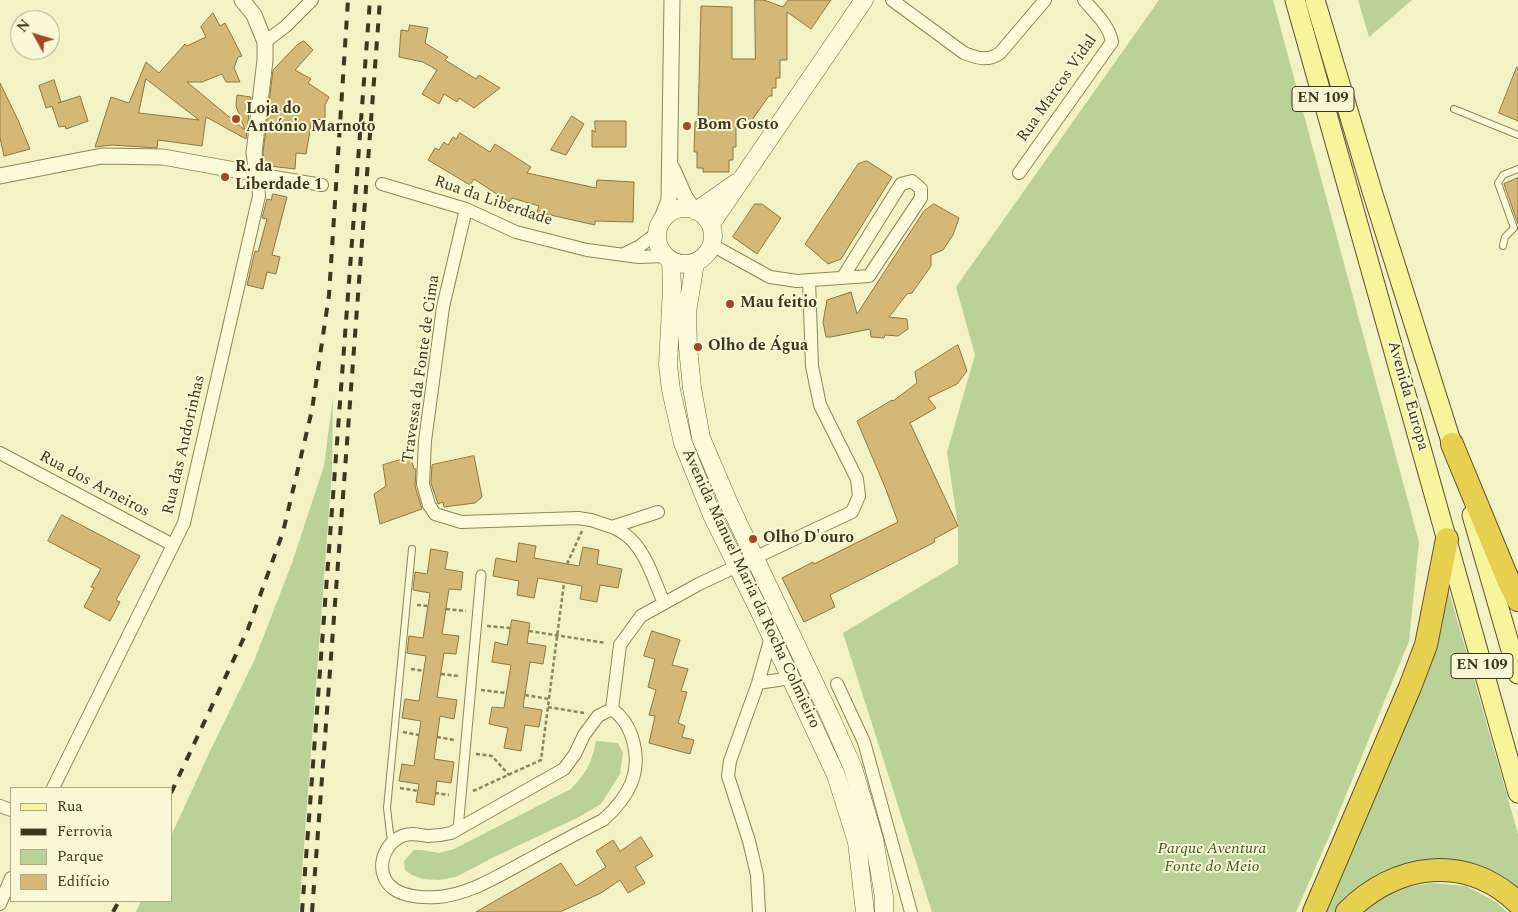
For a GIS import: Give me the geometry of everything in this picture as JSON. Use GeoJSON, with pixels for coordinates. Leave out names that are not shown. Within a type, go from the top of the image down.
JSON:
{"type":"FeatureCollection","features":[{"type":"Feature","properties":{"kind":"highway"},"geometry":{"type":"LineString","coordinates":[[1452,444],[1518,600]]}},
{"type":"Feature","properties":{"kind":"highway"},"geometry":{"type":"LineString","coordinates":[[1314,912],[1410,688],[1426,645],[1447,539]]}},
{"type":"Feature","properties":{"kind":"highway"},"geometry":{"type":"LineString","coordinates":[[1347,912],[1369,892],[1401,875],[1438,870],[1466,873],[1479,878],[1494,885],[1518,904]]}},
{"type":"Feature","properties":{"kind":"main road"},"geometry":{"type":"LineString","coordinates":[[711,224],[864,0]]}},
{"type":"Feature","properties":{"kind":"main road","name":"Avenida Europa"},"geometry":{"type":"LineString","coordinates":[[1295,0],[1518,793]]}},
{"type":"Feature","properties":{"kind":"main road","name":"Avenida Europa"},"geometry":{"type":"LineString","coordinates":[[1315,0],[1372,191],[1452,444],[1518,674]]}},
{"type":"Feature","properties":{"kind":"main road"},"geometry":{"type":"LineString","coordinates":[[695,210],[740,180]]}},
{"type":"Feature","properties":{"kind":"main road"},"geometry":{"type":"LineString","coordinates":[[684,208],[695,210],[711,224],[712,245],[708,253],[695,262],[687,264],[668,258],[660,249],[659,227],[668,215],[676,210],[684,208]]}},
{"type":"Feature","properties":{"kind":"main road","name":"Avenida Manuel Maria da Rocha Colmieiro"},"geometry":{"type":"LineString","coordinates":[[668,258],[672,288],[668,365],[673,399],[683,443],[712,514],[836,775],[857,842],[865,912]]}},
{"type":"Feature","properties":{"kind":"main road","name":"Avenida Manuel Maria da Rocha Colmieiro"},"geometry":{"type":"LineString","coordinates":[[695,262],[687,312],[688,348],[692,388],[701,438],[730,506],[761,555],[853,768],[874,839],[884,897],[884,912]]}},
{"type":"Feature","properties":{"kind":"street"},"geometry":{"type":"LineString","coordinates":[[242,0],[254,15],[266,42],[254,153],[257,174]]}},
{"type":"Feature","properties":{"kind":"street"},"geometry":{"type":"LineString","coordinates":[[266,42],[286,26],[312,0]]}},
{"type":"Feature","properties":{"kind":"street"},"geometry":{"type":"LineString","coordinates":[[622,255],[640,246],[659,227],[669,200],[672,0]]}},
{"type":"Feature","properties":{"kind":"street"},"geometry":{"type":"LineString","coordinates":[[892,0],[964,53],[977,58],[992,58],[1000,53],[1045,0]]}},
{"type":"Feature","properties":{"kind":"street","name":"Rua Marcos Vidal"},"geometry":{"type":"LineString","coordinates":[[1019,173],[1112,42],[1111,34],[1105,25],[1084,0]]}},
{"type":"Feature","properties":{"kind":"street"},"geometry":{"type":"LineString","coordinates":[[0,176],[102,156],[163,157],[322,185]]}},
{"type":"Feature","properties":{"kind":"street"},"geometry":{"type":"LineString","coordinates":[[670,165],[685,197],[695,210]]}},
{"type":"Feature","properties":{"kind":"street","name":"Rua das Andorinhas"},"geometry":{"type":"LineString","coordinates":[[53,787],[184,523],[257,206],[259,196],[257,174]]}},
{"type":"Feature","properties":{"kind":"street"},"geometry":{"type":"LineString","coordinates":[[712,245],[770,277],[797,281],[869,276],[921,198],[921,189],[912,181],[901,184],[843,277]]}},
{"type":"Feature","properties":{"kind":"street","name":"Rua da Liberdade"},"geometry":{"type":"LineString","coordinates":[[382,184],[466,209],[516,232],[587,250],[639,257],[668,258]]}},
{"type":"Feature","properties":{"kind":"street","name":"Travessa da Fonte de Cima"},"geometry":{"type":"LineString","coordinates":[[466,209],[443,307],[425,441],[424,484],[429,504],[435,514],[461,522],[578,518],[588,519],[612,527],[626,535],[635,544],[647,564],[664,603]]}},
{"type":"Feature","properties":{"kind":"street"},"geometry":{"type":"LineString","coordinates":[[612,709],[620,645],[641,616],[738,566],[852,512],[859,496],[857,479],[820,405],[812,366],[809,280]]}},
{"type":"Feature","properties":{"kind":"street","name":"Rua dos Arneiros"},"geometry":{"type":"LineString","coordinates":[[0,453],[173,545]]}},
{"type":"Feature","properties":{"kind":"street"},"geometry":{"type":"LineString","coordinates":[[612,527],[658,512]]}},
{"type":"Feature","properties":{"kind":"street"},"geometry":{"type":"LineString","coordinates":[[458,829],[481,575]]}},
{"type":"Feature","properties":{"kind":"street"},"geometry":{"type":"LineString","coordinates":[[759,912],[756,876],[749,841],[728,776],[730,761],[758,683],[770,637]]}},
{"type":"Feature","properties":{"kind":"street"},"geometry":{"type":"LineString","coordinates":[[758,683],[791,678]]}},
{"type":"Feature","properties":{"kind":"street"},"geometry":{"type":"LineString","coordinates":[[837,684],[864,742],[911,912]]}},
{"type":"Feature","properties":{"kind":"street"},"geometry":{"type":"LineString","coordinates":[[612,709],[621,715],[630,733],[637,759],[627,792],[617,807],[603,820],[485,883],[450,895],[426,898],[407,894],[396,890],[390,885],[381,864],[385,852],[391,843],[402,836],[414,834],[442,835],[458,829],[564,769],[575,754],[584,735],[598,716],[612,709]]}},
{"type":"Feature","properties":{"kind":"street"},"geometry":{"type":"LineString","coordinates":[[0,904],[10,880]]}},
{"type":"Feature","properties":{"kind":"lane"},"geometry":{"type":"LineString","coordinates":[[1454,108],[1518,135]]}},
{"type":"Feature","properties":{"kind":"lane"},"geometry":{"type":"LineString","coordinates":[[1503,246],[1506,237],[1514,228],[1498,183],[1503,176],[1518,169]]}},
{"type":"Feature","properties":{"kind":"lane"},"geometry":{"type":"LineString","coordinates":[[391,843],[387,808],[412,549]]}},
{"type":"Feature","properties":{"kind":"path"},"geometry":{"type":"LineString","coordinates":[[567,564],[588,519]]}},
{"type":"Feature","properties":{"kind":"path"},"geometry":{"type":"LineString","coordinates":[[461,797],[542,760],[564,583]]}},
{"type":"Feature","properties":{"kind":"path"},"geometry":{"type":"LineString","coordinates":[[446,609],[477,613]]}},
{"type":"Feature","properties":{"kind":"path"},"geometry":{"type":"LineString","coordinates":[[476,624],[510,628]]}},
{"type":"Feature","properties":{"kind":"path"},"geometry":{"type":"LineString","coordinates":[[529,631],[620,645]]}},
{"type":"Feature","properties":{"kind":"path"},"geometry":{"type":"LineString","coordinates":[[441,674],[472,678]]}},
{"type":"Feature","properties":{"kind":"path"},"geometry":{"type":"LineString","coordinates":[[470,689],[507,693]]}},
{"type":"Feature","properties":{"kind":"path"},"geometry":{"type":"LineString","coordinates":[[524,695],[549,699]]}},
{"type":"Feature","properties":{"kind":"path"},"geometry":{"type":"LineString","coordinates":[[548,707],[587,714]]}},
{"type":"Feature","properties":{"kind":"path"},"geometry":{"type":"LineString","coordinates":[[394,731],[419,735]]}},
{"type":"Feature","properties":{"kind":"path"},"geometry":{"type":"LineString","coordinates":[[437,737],[466,741]]}},
{"type":"Feature","properties":{"kind":"path"},"geometry":{"type":"LineString","coordinates":[[465,752],[492,756],[509,775]]}},
{"type":"Feature","properties":{"kind":"path"},"geometry":{"type":"LineString","coordinates":[[389,787],[418,791]]}},
{"type":"Feature","properties":{"kind":"green space","name":"Parque Aventura Fonte do Meio"},"geometry":{"type":"Polygon","coordinates":[[[1159,0],[1273,0],[1419,542],[1409,641],[1296,912],[932,912],[843,633],[958,564],[958,526],[947,452],[975,355],[956,287],[1159,0]]]}},
{"type":"Feature","properties":{"kind":"green space"},"geometry":{"type":"Polygon","coordinates":[[[1358,0],[1412,0],[1369,37],[1358,0]]]}},
{"type":"Feature","properties":{"kind":"green space"},"geometry":{"type":"Polygon","coordinates":[[[333,397],[332,471],[299,912],[136,912],[141,902],[172,902],[172,834],[254,661],[292,563],[324,466],[333,397]]]}},
{"type":"Feature","properties":{"kind":"green space"},"geometry":{"type":"Polygon","coordinates":[[[1446,581],[1518,834],[1518,890],[1429,861],[1337,912],[1324,912],[1417,696],[1440,632],[1446,581]]]}},
{"type":"Feature","properties":{"kind":"green space"},"geometry":{"type":"Polygon","coordinates":[[[596,741],[618,743],[623,753],[620,774],[601,804],[579,817],[456,877],[439,880],[423,879],[405,870],[404,861],[414,850],[439,853],[454,849],[571,789],[588,767],[593,756],[596,741]]]}},
{"type":"Feature","properties":{"kind":"green space"},"geometry":{"type":"Polygon","coordinates":[[[1431,883],[1466,886],[1496,902],[1507,912],[1362,912],[1395,889],[1431,883]]]}},
{"type":"Feature","properties":{"kind":"building"},"geometry":{"type":"Polygon","coordinates":[[[755,0],[764,0],[783,7],[788,0],[831,0],[811,29],[787,12],[787,60],[780,60],[780,78],[776,78],[776,88],[772,88],[772,96],[769,96],[747,127],[736,127],[736,147],[733,147],[733,160],[729,160],[729,172],[703,172],[703,168],[697,168],[697,152],[694,152],[695,122],[698,121],[701,6],[732,7],[732,59],[755,59],[755,0]]]}},
{"type":"Feature","properties":{"kind":"building"},"geometry":{"type":"Polygon","coordinates":[[[213,13],[220,26],[225,23],[242,56],[238,57],[234,68],[240,82],[226,82],[222,74],[202,82],[187,82],[245,130],[236,106],[237,95],[251,97],[246,139],[206,117],[202,146],[158,140],[157,148],[112,145],[95,147],[111,97],[129,103],[146,62],[159,73],[185,44],[187,46],[206,37],[201,27],[213,13]],[[146,79],[139,113],[199,120],[146,79]]]}},
{"type":"Feature","properties":{"kind":"building"},"geometry":{"type":"Polygon","coordinates":[[[410,25],[428,28],[425,43],[448,57],[445,60],[476,79],[479,75],[500,88],[474,108],[459,98],[457,102],[444,94],[439,104],[422,94],[437,70],[423,62],[399,57],[401,30],[408,31],[410,25]]]}},
{"type":"Feature","properties":{"kind":"building"},"geometry":{"type":"Polygon","coordinates":[[[304,41],[313,50],[295,70],[311,79],[308,83],[329,97],[325,105],[325,120],[312,119],[306,154],[296,153],[295,169],[265,165],[263,153],[273,70],[297,45],[304,41]]]}},
{"type":"Feature","properties":{"kind":"building"},"geometry":{"type":"Polygon","coordinates":[[[1518,67],[1518,121],[1499,113],[1518,67]]]}},
{"type":"Feature","properties":{"kind":"building"},"geometry":{"type":"Polygon","coordinates":[[[54,80],[61,102],[58,103],[80,96],[88,121],[66,129],[65,126],[59,127],[52,106],[46,108],[39,86],[54,80]]]}},
{"type":"Feature","properties":{"kind":"building"},"geometry":{"type":"Polygon","coordinates":[[[0,83],[30,149],[4,156],[0,138],[0,83]]]}},
{"type":"Feature","properties":{"kind":"building"},"geometry":{"type":"Polygon","coordinates":[[[572,116],[584,124],[566,155],[551,150],[572,116]]]}},
{"type":"Feature","properties":{"kind":"building"},"geometry":{"type":"Polygon","coordinates":[[[595,121],[626,121],[626,147],[592,147],[592,130],[595,132],[595,121]]]}},
{"type":"Feature","properties":{"kind":"building"},"geometry":{"type":"Polygon","coordinates":[[[460,133],[490,152],[495,144],[531,167],[527,173],[596,188],[597,180],[634,182],[633,222],[595,221],[595,225],[537,212],[539,206],[512,198],[509,202],[474,179],[470,185],[428,160],[435,148],[439,150],[444,142],[448,145],[453,137],[456,139],[460,133]]]}},
{"type":"Feature","properties":{"kind":"building"},"geometry":{"type":"Polygon","coordinates":[[[867,161],[892,177],[841,259],[828,264],[805,244],[858,164],[867,161]]]}},
{"type":"Feature","properties":{"kind":"building"},"geometry":{"type":"Polygon","coordinates":[[[1518,178],[1518,224],[1504,184],[1518,178]]]}},
{"type":"Feature","properties":{"kind":"building"},"geometry":{"type":"Polygon","coordinates":[[[273,194],[287,197],[272,255],[280,257],[276,274],[267,272],[263,289],[247,285],[255,251],[258,252],[267,219],[262,218],[267,199],[271,200],[273,194]]]}},
{"type":"Feature","properties":{"kind":"building"},"geometry":{"type":"Polygon","coordinates":[[[755,204],[762,204],[781,218],[757,254],[733,237],[755,204]]]}},
{"type":"Feature","properties":{"kind":"building"},"geometry":{"type":"Polygon","coordinates":[[[934,204],[959,218],[953,235],[943,250],[931,255],[931,266],[912,293],[907,294],[889,317],[907,319],[908,329],[898,336],[885,335],[884,338],[871,337],[870,329],[826,337],[823,322],[827,300],[851,292],[857,314],[924,211],[934,204]]]}},
{"type":"Feature","properties":{"kind":"building"},"geometry":{"type":"Polygon","coordinates":[[[958,345],[967,371],[957,384],[928,398],[936,408],[910,423],[958,526],[934,539],[935,542],[830,595],[835,607],[804,622],[782,578],[898,522],[857,421],[893,401],[917,383],[915,372],[958,345]]]}},
{"type":"Feature","properties":{"kind":"building"},"geometry":{"type":"Polygon","coordinates":[[[474,456],[482,497],[475,503],[444,507],[443,502],[438,504],[431,483],[432,465],[474,456]]]}},
{"type":"Feature","properties":{"kind":"building"},"geometry":{"type":"Polygon","coordinates":[[[411,457],[414,469],[416,469],[415,486],[422,509],[380,524],[374,494],[386,486],[383,465],[411,457]]]}},
{"type":"Feature","properties":{"kind":"building"},"geometry":{"type":"Polygon","coordinates":[[[62,515],[140,556],[116,600],[120,602],[110,621],[84,607],[94,588],[91,587],[101,569],[48,541],[62,515]]]}},
{"type":"Feature","properties":{"kind":"building"},"geometry":{"type":"Polygon","coordinates":[[[519,543],[536,546],[534,558],[579,566],[583,547],[599,550],[597,564],[622,569],[618,588],[600,585],[597,602],[580,599],[582,586],[538,578],[534,598],[517,595],[519,581],[493,576],[496,558],[516,562],[519,543]]]}},
{"type":"Feature","properties":{"kind":"building"},"geometry":{"type":"Polygon","coordinates":[[[431,549],[448,552],[445,569],[463,572],[461,590],[449,589],[442,634],[459,636],[456,654],[444,653],[437,697],[457,700],[454,719],[440,716],[434,759],[454,762],[451,783],[437,781],[434,805],[416,802],[419,784],[399,781],[402,764],[414,766],[421,721],[402,718],[405,699],[419,701],[426,656],[407,653],[409,636],[423,638],[430,593],[413,590],[415,572],[427,574],[431,549]]]}},
{"type":"Feature","properties":{"kind":"building"},"geometry":{"type":"Polygon","coordinates":[[[512,620],[530,623],[527,643],[546,646],[543,664],[530,662],[523,707],[542,710],[539,727],[525,725],[521,751],[504,748],[508,728],[489,724],[492,707],[504,708],[511,665],[492,662],[495,642],[507,645],[512,620]]]}},
{"type":"Feature","properties":{"kind":"building"},"geometry":{"type":"Polygon","coordinates":[[[652,631],[680,640],[672,665],[688,669],[681,691],[687,692],[678,723],[685,726],[682,737],[694,740],[690,754],[649,743],[655,716],[649,715],[656,690],[648,687],[655,659],[644,656],[652,631]]]}},
{"type":"Feature","properties":{"kind":"building"},"geometry":{"type":"Polygon","coordinates":[[[641,837],[653,856],[635,867],[645,883],[628,893],[620,880],[601,893],[560,912],[476,912],[561,863],[576,886],[606,867],[596,851],[613,840],[620,851],[641,837]]]}},
{"type":"Feature","properties":{"kind":"railway"},"geometry":{"type":"LineString","coordinates":[[172,791],[248,629],[283,532],[312,410],[329,295],[348,0]]}},
{"type":"Feature","properties":{"kind":"railway"},"geometry":{"type":"LineString","coordinates":[[302,912],[370,0]]}},
{"type":"Feature","properties":{"kind":"railway"},"geometry":{"type":"LineString","coordinates":[[312,912],[380,0]]}},
{"type":"Feature","properties":{"kind":"railway"},"geometry":{"type":"LineString","coordinates":[[113,912],[118,902]]}},
{"type":"Feature","properties":{"kind":"place","name":"Loja do António Marnoto"},"geometry":{"type":"Point","coordinates":[236,119]}},
{"type":"Feature","properties":{"kind":"place","name":"Bom Gosto"},"geometry":{"type":"Point","coordinates":[687,126]}},
{"type":"Feature","properties":{"kind":"place","name":"R. da Liberdade 1"},"geometry":{"type":"Point","coordinates":[225,177]}},
{"type":"Feature","properties":{"kind":"place","name":"Mau feitio"},"geometry":{"type":"Point","coordinates":[730,304]}},
{"type":"Feature","properties":{"kind":"place","name":"Olho de Água"},"geometry":{"type":"Point","coordinates":[698,347]}},
{"type":"Feature","properties":{"kind":"place","name":"Olho D'ouro"},"geometry":{"type":"Point","coordinates":[753,539]}}]}
